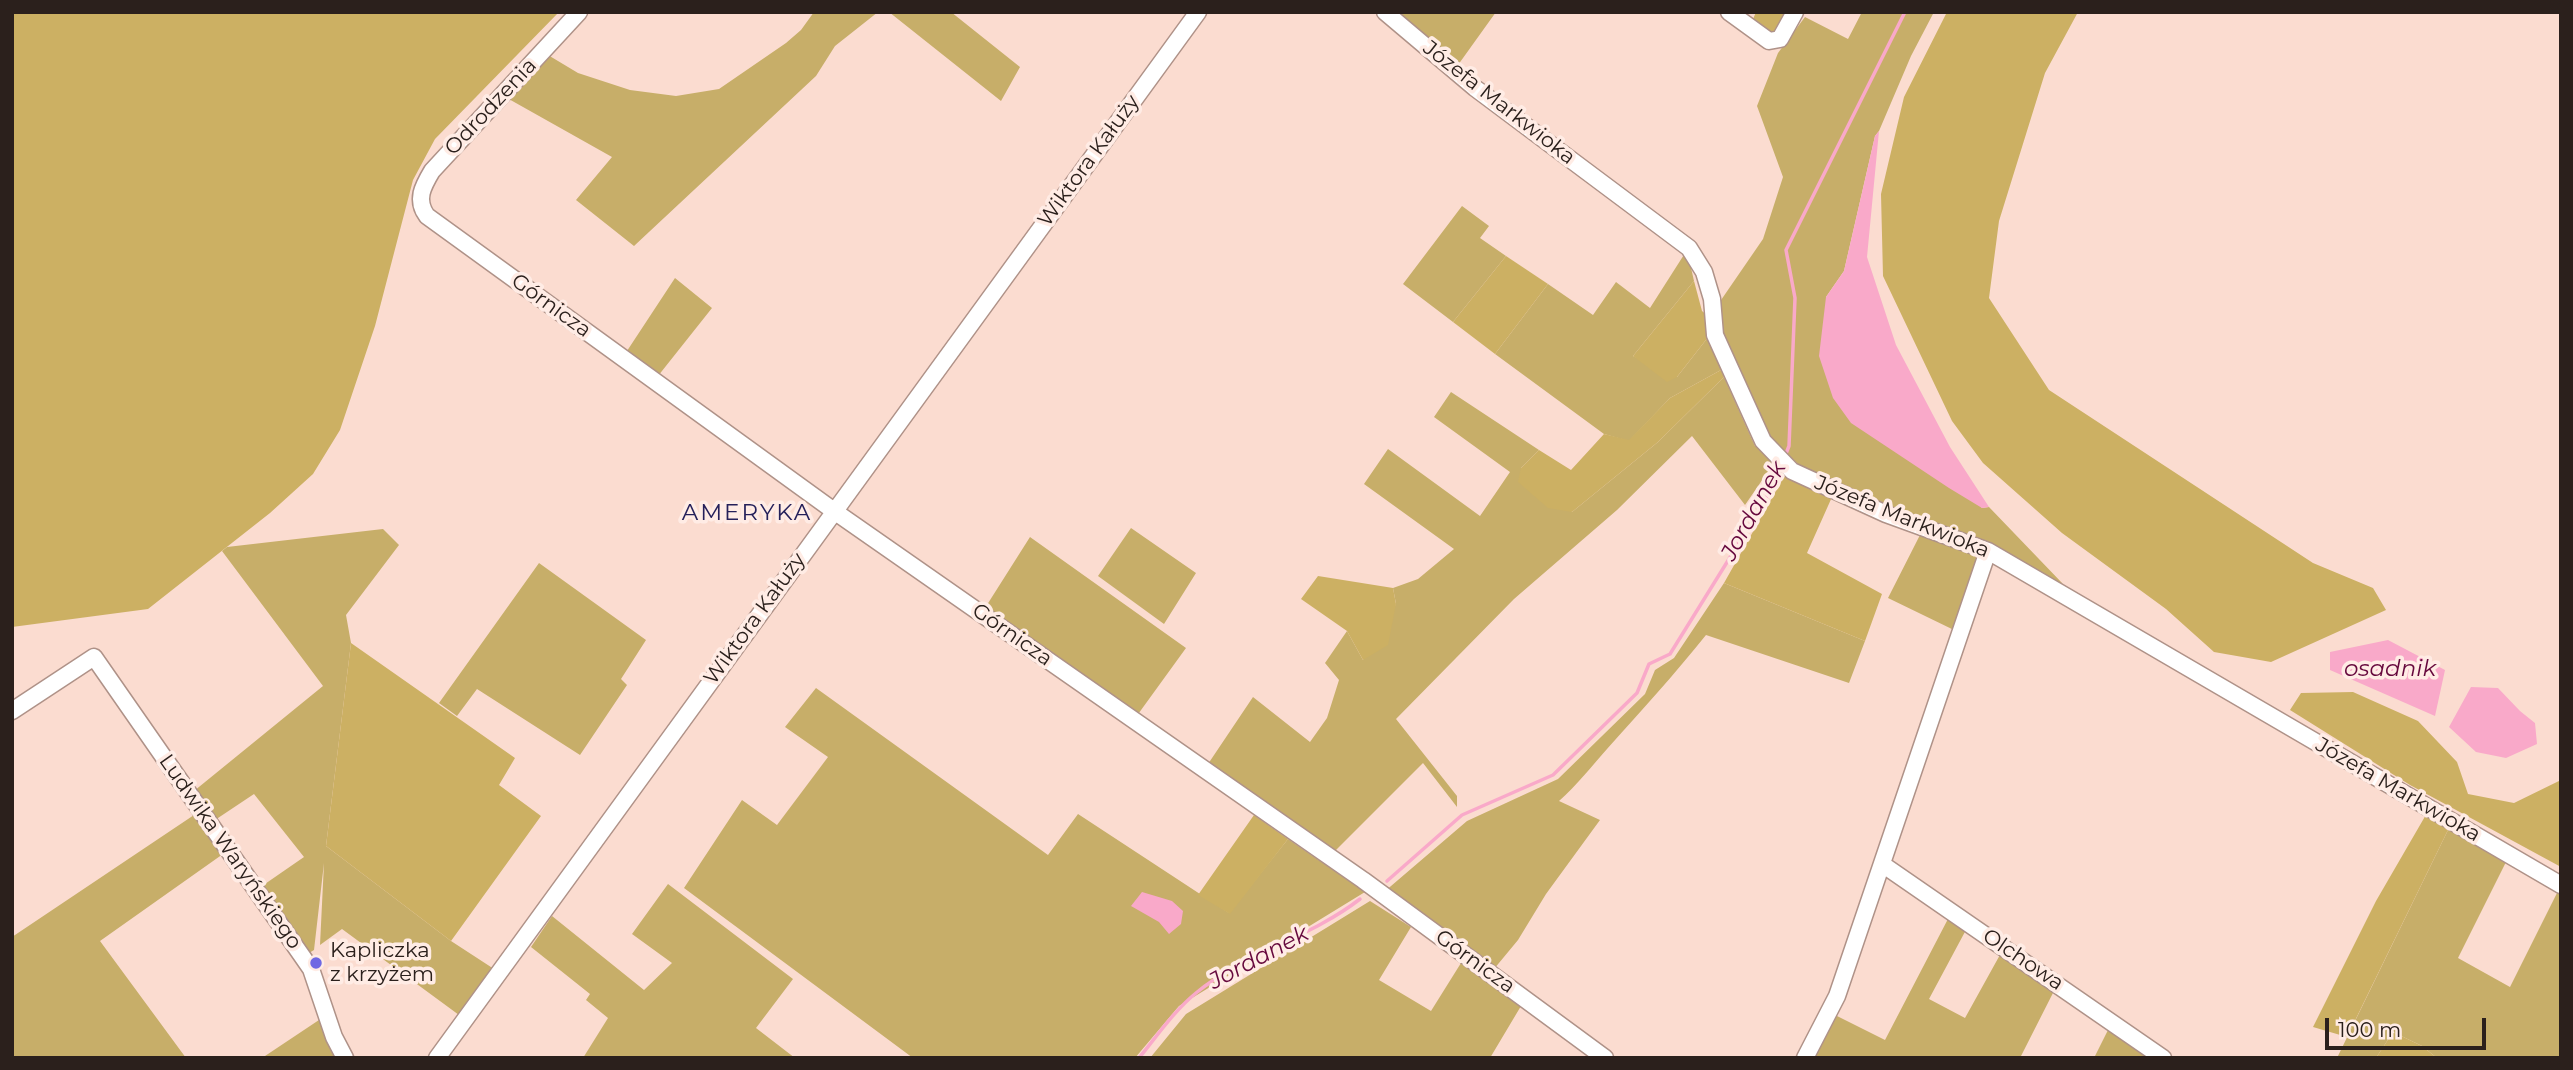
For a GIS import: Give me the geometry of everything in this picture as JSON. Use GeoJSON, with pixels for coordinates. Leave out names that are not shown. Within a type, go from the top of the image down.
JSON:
{"type":"FeatureCollection","features":[{"type":"Feature","properties":{"kind":"street","name":"Odrodzenia"},"geometry":{"type":"LineString","coordinates":[[422,209],[421,193],[432,171],[579,12]]}},
{"type":"Feature","properties":{"kind":"street","name":"Wiktora Kałuży"},"geometry":{"type":"LineString","coordinates":[[437,1058],[1198,12]]}},
{"type":"Feature","properties":{"kind":"street","name":"Józefa Markwioka"},"geometry":{"type":"LineString","coordinates":[[1385,12],[1475,89],[1689,248],[1704,272],[1712,299],[1715,335],[1763,442],[1784,462],[1886,514],[1988,551],[2561,885]]}},
{"type":"Feature","properties":{"kind":"street"},"geometry":{"type":"LineString","coordinates":[[1729,12],[1769,41],[1780,39],[1795,12]]}},
{"type":"Feature","properties":{"kind":"street","name":"Górnicza"},"geometry":{"type":"LineString","coordinates":[[422,209],[436,223],[834,511],[1363,880],[1605,1058]]}},
{"type":"Feature","properties":{"kind":"street"},"geometry":{"type":"LineString","coordinates":[[1805,1058],[1837,996],[1988,551]]}},
{"type":"Feature","properties":{"kind":"street","name":"Ludwika Waryńskiego"},"geometry":{"type":"LineString","coordinates":[[12,711],[94,657],[311,969],[334,1037],[345,1058]]}},
{"type":"Feature","properties":{"kind":"street","name":"Olchowa"},"geometry":{"type":"LineString","coordinates":[[1882,864],[2163,1058]]}},
{"type":"Feature","properties":{"kind":"shaded area"},"geometry":{"type":"Polygon","coordinates":[[[12,12],[559,12],[435,139],[413,180],[375,326],[340,430],[313,474],[270,513],[148,609],[12,627],[12,12]]]}},
{"type":"Feature","properties":{"kind":"shaded area"},"geometry":{"type":"Polygon","coordinates":[[[814,12],[878,12],[835,46],[816,76],[634,246],[576,200],[612,157],[507,98],[548,55],[578,73],[630,90],[676,96],[719,89],[786,43],[801,30],[814,12]]]}},
{"type":"Feature","properties":{"kind":"shaded area"},"geometry":{"type":"Polygon","coordinates":[[[889,12],[951,12],[1020,67],[1001,101],[889,12]]]}},
{"type":"Feature","properties":{"kind":"shaded area"},"geometry":{"type":"Polygon","coordinates":[[[1394,12],[1496,12],[1458,65],[1394,12]]]}},
{"type":"Feature","properties":{"kind":"shaded area"},"geometry":{"type":"Polygon","coordinates":[[[1756,12],[1792,12],[1771,38],[1751,24],[1756,12]]]}},
{"type":"Feature","properties":{"kind":"shaded area"},"geometry":{"type":"Polygon","coordinates":[[[1862,12],[1934,12],[1875,136],[1844,271],[1826,297],[1982,508],[1989,507],[2063,584],[1799,465],[1770,437],[1724,335],[1719,303],[1763,239],[1783,177],[1757,106],[1778,53],[1805,17],[1848,39],[1862,12]]]}},
{"type":"Feature","properties":{"kind":"shaded area"},"geometry":{"type":"Polygon","coordinates":[[[1947,12],[2078,12],[2045,73],[1999,221],[1989,298],[2049,390],[2313,563],[2373,588],[2386,610],[2271,662],[2214,652],[2166,609],[2062,533],[1983,463],[1952,421],[1883,276],[1881,194],[1904,97],[1947,12]]]}},
{"type":"Feature","properties":{"kind":"shaded area"},"geometry":{"type":"Polygon","coordinates":[[[1462,206],[1489,226],[1480,238],[1506,256],[1453,322],[1403,284],[1462,206]]]}},
{"type":"Feature","properties":{"kind":"shaded area"},"geometry":{"type":"Polygon","coordinates":[[[1687,250],[1694,281],[1633,356],[1677,377],[1709,336],[1721,370],[1670,398],[1629,441],[1604,434],[1495,354],[1548,284],[1593,315],[1616,282],[1650,308],[1687,250]]]}},
{"type":"Feature","properties":{"kind":"shaded area"},"geometry":{"type":"Polygon","coordinates":[[[1506,256],[1548,284],[1495,354],[1453,322],[1506,256]]]}},
{"type":"Feature","properties":{"kind":"shaded area"},"geometry":{"type":"Polygon","coordinates":[[[675,278],[712,308],[658,376],[625,354],[675,278]]]}},
{"type":"Feature","properties":{"kind":"shaded area"},"geometry":{"type":"Polygon","coordinates":[[[1694,281],[1702,311],[1709,317],[1709,336],[1677,377],[1667,382],[1633,356],[1694,281]]]}},
{"type":"Feature","properties":{"kind":"shaded area"},"geometry":{"type":"Polygon","coordinates":[[[1721,370],[1724,377],[1658,442],[1572,512],[1548,508],[1518,482],[1521,468],[1539,450],[1571,470],[1604,434],[1629,440],[1670,398],[1721,370]]]}},
{"type":"Feature","properties":{"kind":"shaded area"},"geometry":{"type":"Polygon","coordinates":[[[1724,377],[1755,446],[1776,460],[1745,505],[1692,436],[1617,510],[1514,599],[1396,719],[1457,796],[1457,807],[1423,763],[1332,854],[1206,767],[1253,697],[1310,742],[1327,718],[1339,680],[1325,663],[1347,631],[1363,660],[1396,604],[1393,588],[1418,579],[1454,549],[1364,484],[1388,449],[1480,516],[1510,472],[1434,417],[1451,392],[1539,450],[1521,468],[1572,512],[1658,442],[1724,377]]]}},
{"type":"Feature","properties":{"kind":"shaded area"},"geometry":{"type":"Polygon","coordinates":[[[1785,475],[1832,497],[1807,553],[1882,594],[1865,641],[1724,583],[1785,475]]]}},
{"type":"Feature","properties":{"kind":"shaded area"},"geometry":{"type":"Polygon","coordinates":[[[1131,528],[1196,573],[1164,624],[1098,576],[1131,528]]]}},
{"type":"Feature","properties":{"kind":"shaded area"},"geometry":{"type":"Polygon","coordinates":[[[383,529],[399,545],[346,615],[351,643],[326,846],[451,941],[494,969],[459,1015],[342,929],[320,945],[324,863],[314,950],[309,953],[262,886],[304,857],[254,794],[215,820],[194,791],[323,686],[222,551],[227,547],[383,529]]]}},
{"type":"Feature","properties":{"kind":"shaded area"},"geometry":{"type":"Polygon","coordinates":[[[1921,533],[1975,555],[1978,563],[1956,631],[1888,598],[1921,533]]]}},
{"type":"Feature","properties":{"kind":"shaded area"},"geometry":{"type":"Polygon","coordinates":[[[1030,537],[1186,648],[1136,717],[985,608],[1030,537]]]}},
{"type":"Feature","properties":{"kind":"shaded area"},"geometry":{"type":"Polygon","coordinates":[[[539,563],[646,640],[621,679],[627,685],[580,755],[477,689],[457,716],[439,703],[539,563]]]}},
{"type":"Feature","properties":{"kind":"shaded area"},"geometry":{"type":"Polygon","coordinates":[[[1318,576],[1393,588],[1396,604],[1388,645],[1363,660],[1347,631],[1301,599],[1318,576]]]}},
{"type":"Feature","properties":{"kind":"shaded area"},"geometry":{"type":"Polygon","coordinates":[[[1724,583],[1865,641],[1849,683],[1706,635],[1559,801],[1600,820],[1546,894],[1518,940],[1494,969],[1384,892],[1467,821],[1558,779],[1645,694],[1655,670],[1674,658],[1724,583]]]}},
{"type":"Feature","properties":{"kind":"shaded area"},"geometry":{"type":"Polygon","coordinates":[[[351,643],[515,758],[499,785],[541,816],[451,941],[326,846],[351,643]]]}},
{"type":"Feature","properties":{"kind":"shaded area"},"geometry":{"type":"Polygon","coordinates":[[[816,688],[1048,855],[1078,814],[1229,913],[1288,839],[1365,892],[1179,1006],[1135,1058],[913,1058],[684,888],[742,800],[777,825],[828,757],[785,727],[816,688]]]}},
{"type":"Feature","properties":{"kind":"shaded area"},"geometry":{"type":"Polygon","coordinates":[[[2353,692],[2418,721],[2457,762],[2468,794],[2514,803],[2561,780],[2561,867],[2410,785],[2290,710],[2301,693],[2353,692]]]}},
{"type":"Feature","properties":{"kind":"shaded area"},"geometry":{"type":"Polygon","coordinates":[[[2427,813],[2449,828],[2347,1037],[2313,1027],[2376,901],[2427,813]]]}},
{"type":"Feature","properties":{"kind":"shaded area"},"geometry":{"type":"Polygon","coordinates":[[[194,815],[223,854],[100,941],[186,1058],[12,1058],[12,937],[194,815]]]}},
{"type":"Feature","properties":{"kind":"shaded area"},"geometry":{"type":"Polygon","coordinates":[[[1254,815],[1288,839],[1230,914],[1198,895],[1254,815]]]}},
{"type":"Feature","properties":{"kind":"shaded area"},"geometry":{"type":"Polygon","coordinates":[[[2449,828],[2507,860],[2458,958],[2510,987],[2558,891],[2561,892],[2561,1058],[2437,1058],[2422,1046],[2393,1032],[2376,1058],[2337,1058],[2449,828]]]}},
{"type":"Feature","properties":{"kind":"shaded area"},"geometry":{"type":"Polygon","coordinates":[[[668,884],[793,979],[756,1028],[795,1058],[583,1058],[608,1018],[586,1000],[590,994],[531,947],[552,916],[644,990],[672,963],[632,934],[668,884]]]}},
{"type":"Feature","properties":{"kind":"shaded area"},"geometry":{"type":"Polygon","coordinates":[[[1370,901],[1411,927],[1379,980],[1431,1011],[1461,963],[1521,1006],[1490,1058],[1150,1058],[1186,1014],[1370,901]]]}},
{"type":"Feature","properties":{"kind":"shaded area"},"geometry":{"type":"Polygon","coordinates":[[[1949,917],[1967,928],[1929,999],[1965,1018],[2001,953],[2055,989],[2020,1058],[1811,1058],[1833,1014],[1885,1040],[1949,917]]]}},
{"type":"Feature","properties":{"kind":"shaded area"},"geometry":{"type":"Polygon","coordinates":[[[319,1020],[336,1058],[262,1058],[319,1020]]]}},
{"type":"Feature","properties":{"kind":"shaded area"},"geometry":{"type":"Polygon","coordinates":[[[2109,1028],[2150,1058],[2094,1058],[2109,1028]]]}},
{"type":"Feature","properties":{"kind":"shaded area"},"geometry":{"type":"Polygon","coordinates":[[[2393,1032],[2422,1046],[2437,1058],[2376,1058],[2393,1032]]]}},
{"type":"Feature","properties":{"kind":"water"},"geometry":{"type":"Polygon","coordinates":[[[1879,131],[1867,257],[1896,345],[1950,447],[1989,507],[1982,508],[1949,488],[1851,423],[1833,398],[1819,356],[1826,297],[1844,271],[1875,136],[1879,131]]]}},
{"type":"Feature","properties":{"kind":"water","name":"osadnik"},"geometry":{"type":"Polygon","coordinates":[[[2388,640],[2445,670],[2435,716],[2330,670],[2330,652],[2388,640]]]}},
{"type":"Feature","properties":{"kind":"water"},"geometry":{"type":"Polygon","coordinates":[[[2471,687],[2498,688],[2535,723],[2537,744],[2506,758],[2476,752],[2449,727],[2471,687]]]}},
{"type":"Feature","properties":{"kind":"water"},"geometry":{"type":"Polygon","coordinates":[[[1142,892],[1172,901],[1183,911],[1181,924],[1169,934],[1159,922],[1131,906],[1142,892]]]}},
{"type":"Feature","properties":{"kind":"waterway","name":"Jordanek"},"geometry":{"type":"LineString","coordinates":[[1785,456],[1789,446],[1795,298],[1786,250],[1905,12]]}},
{"type":"Feature","properties":{"kind":"waterway","name":"Jordanek"},"geometry":{"type":"LineString","coordinates":[[1387,881],[1462,815],[1553,775],[1637,693],[1649,664],[1670,654],[1765,501],[1780,466]]}},
{"type":"Feature","properties":{"kind":"waterway","name":"Jordanek"},"geometry":{"type":"LineString","coordinates":[[1139,1058],[1180,1008],[1215,979],[1320,925],[1360,899]]}},
{"type":"Feature","properties":{"kind":"place","name":"Kapliczka z krzyżem"},"geometry":{"type":"Point","coordinates":[316,963]}},
{"type":"Feature","properties":{"kind":"district","name":"AMERYKA"},"geometry":{"type":"Point","coordinates":[747,513]}}]}
